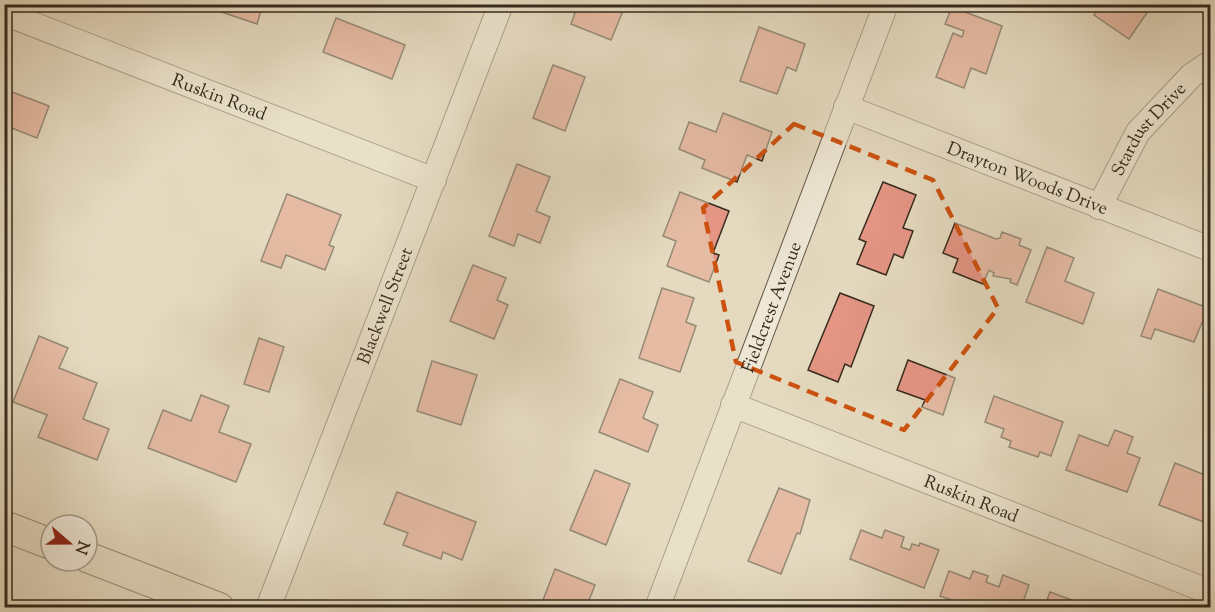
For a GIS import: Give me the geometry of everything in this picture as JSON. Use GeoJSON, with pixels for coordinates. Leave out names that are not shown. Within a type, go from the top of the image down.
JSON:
{"type":"FeatureCollection","features":[{"type":"Feature","properties":{"kind":"main road"},"geometry":{"type":"LineString","coordinates":[[4,526],[39,539]]}},
{"type":"Feature","properties":{"kind":"main road"},"geometry":{"type":"LineString","coordinates":[[99,562],[219,608]]}},
{"type":"Feature","properties":{"kind":"street","name":"Blackwell Street"},"geometry":{"type":"LineString","coordinates":[[268,608],[501,4]]}},
{"type":"Feature","properties":{"kind":"street","name":"Fieldcrest Avenue"},"geometry":{"type":"LineString","coordinates":[[657,608],[886,4]]}},
{"type":"Feature","properties":{"kind":"street","name":"Ruskin Road"},"geometry":{"type":"LineString","coordinates":[[4,13],[434,180]]}},
{"type":"Feature","properties":{"kind":"street","name":"Stardust Drive"},"geometry":{"type":"LineString","coordinates":[[1100,207],[1138,132],[1192,75],[1210,63]]}},
{"type":"Feature","properties":{"kind":"street","name":"Drayton Woods Drive"},"geometry":{"type":"LineString","coordinates":[[846,107],[1210,249]]}},
{"type":"Feature","properties":{"kind":"street","name":"Ruskin Road"},"geometry":{"type":"LineString","coordinates":[[733,405],[1210,592]]}},
{"type":"Feature","properties":{"kind":"highlighted area"},"geometry":{"type":"Polygon","coordinates":[[[794,124],[933,180],[998,308],[904,430],[736,362],[703,208],[794,124]]]}},
{"type":"Feature","properties":{"kind":"building"},"geometry":{"type":"Polygon","coordinates":[[[198,4],[263,4],[257,24],[198,4]]]}},
{"type":"Feature","properties":{"kind":"building"},"geometry":{"type":"Polygon","coordinates":[[[578,4],[625,6],[611,40],[571,24],[578,4]]]}},
{"type":"Feature","properties":{"kind":"building"},"geometry":{"type":"Polygon","coordinates":[[[1102,4],[1153,4],[1129,39],[1094,15],[1102,4]]]}},
{"type":"Feature","properties":{"kind":"building"},"geometry":{"type":"Polygon","coordinates":[[[952,7],[1002,26],[986,74],[971,68],[964,88],[936,77],[953,33],[962,37],[964,31],[945,24],[952,7]]]}},
{"type":"Feature","properties":{"kind":"building"},"geometry":{"type":"Polygon","coordinates":[[[336,18],[405,45],[392,79],[323,52],[336,18]]]}},
{"type":"Feature","properties":{"kind":"building"},"geometry":{"type":"Polygon","coordinates":[[[759,27],[805,44],[796,71],[787,67],[777,94],[740,81],[759,27]]]}},
{"type":"Feature","properties":{"kind":"building"},"geometry":{"type":"Polygon","coordinates":[[[553,65],[585,77],[565,131],[533,118],[553,65]]]}},
{"type":"Feature","properties":{"kind":"building"},"geometry":{"type":"Polygon","coordinates":[[[4,89],[49,106],[37,138],[4,125],[4,89]]]}},
{"type":"Feature","properties":{"kind":"building"},"geometry":{"type":"Polygon","coordinates":[[[723,113],[772,132],[762,161],[747,155],[737,182],[702,168],[705,160],[679,149],[689,122],[716,132],[723,113]]]}},
{"type":"Feature","properties":{"kind":"building"},"geometry":{"type":"Polygon","coordinates":[[[1210,154],[1210,171],[1203,158],[1210,154]]]}},
{"type":"Feature","properties":{"kind":"building"},"geometry":{"type":"Polygon","coordinates":[[[517,164],[550,177],[536,211],[550,217],[540,243],[518,234],[514,246],[489,236],[517,164]]]}},
{"type":"Feature","properties":{"kind":"building"},"geometry":{"type":"Polygon","coordinates":[[[883,182],[916,195],[903,228],[913,231],[903,258],[894,254],[886,275],[857,264],[866,242],[859,239],[883,182]]]}},
{"type":"Feature","properties":{"kind":"building"},"geometry":{"type":"Polygon","coordinates":[[[680,192],[729,211],[713,253],[719,255],[709,282],[667,266],[676,241],[663,236],[680,192]]]}},
{"type":"Feature","properties":{"kind":"building"},"geometry":{"type":"Polygon","coordinates":[[[287,194],[341,215],[329,245],[334,247],[325,270],[286,255],[281,268],[261,261],[287,194]]]}},
{"type":"Feature","properties":{"kind":"building"},"geometry":{"type":"Polygon","coordinates":[[[955,223],[996,239],[1000,238],[1002,232],[1021,239],[1019,245],[1031,250],[1017,285],[1010,282],[1011,279],[993,276],[994,273],[989,270],[983,284],[953,272],[958,259],[943,253],[955,223]]]}},
{"type":"Feature","properties":{"kind":"building"},"geometry":{"type":"Polygon","coordinates":[[[1047,247],[1074,258],[1065,281],[1094,293],[1083,324],[1026,302],[1047,247]]]}},
{"type":"Feature","properties":{"kind":"building"},"geometry":{"type":"Polygon","coordinates":[[[473,265],[506,278],[497,300],[508,305],[494,339],[450,321],[473,265]]]}},
{"type":"Feature","properties":{"kind":"building"},"geometry":{"type":"Polygon","coordinates":[[[662,288],[694,298],[686,322],[696,326],[680,372],[639,358],[662,288]]]}},
{"type":"Feature","properties":{"kind":"building"},"geometry":{"type":"Polygon","coordinates":[[[1158,289],[1208,308],[1194,342],[1155,329],[1151,339],[1141,336],[1158,289]]]}},
{"type":"Feature","properties":{"kind":"building"},"geometry":{"type":"Polygon","coordinates":[[[840,293],[874,306],[851,367],[845,364],[838,382],[808,370],[840,293]]]}},
{"type":"Feature","properties":{"kind":"building"},"geometry":{"type":"Polygon","coordinates":[[[39,336],[68,348],[59,368],[97,383],[83,419],[109,429],[97,460],[38,437],[47,415],[13,402],[39,336]]]}},
{"type":"Feature","properties":{"kind":"building"},"geometry":{"type":"Polygon","coordinates":[[[259,338],[284,347],[269,392],[244,384],[259,338]]]}},
{"type":"Feature","properties":{"kind":"building"},"geometry":{"type":"Polygon","coordinates":[[[908,360],[955,378],[943,415],[922,407],[925,400],[897,390],[908,360]]]}},
{"type":"Feature","properties":{"kind":"building"},"geometry":{"type":"Polygon","coordinates":[[[432,361],[477,375],[461,425],[417,411],[432,361]]]}},
{"type":"Feature","properties":{"kind":"building"},"geometry":{"type":"Polygon","coordinates":[[[620,379],[653,392],[643,418],[658,425],[648,452],[599,432],[620,379]]]}},
{"type":"Feature","properties":{"kind":"building"},"geometry":{"type":"Polygon","coordinates":[[[201,395],[229,406],[219,432],[251,444],[236,482],[148,448],[163,410],[191,421],[201,395]]]}},
{"type":"Feature","properties":{"kind":"building"},"geometry":{"type":"Polygon","coordinates":[[[994,396],[1063,422],[1051,456],[1040,452],[1038,457],[1009,447],[1011,441],[1001,437],[1004,429],[985,422],[994,396]]]}},
{"type":"Feature","properties":{"kind":"building"},"geometry":{"type":"Polygon","coordinates":[[[1115,430],[1133,437],[1127,453],[1140,458],[1127,492],[1066,470],[1079,435],[1108,446],[1115,430]]]}},
{"type":"Feature","properties":{"kind":"building"},"geometry":{"type":"Polygon","coordinates":[[[1175,463],[1210,477],[1210,520],[1206,518],[1204,522],[1159,505],[1175,463]]]}},
{"type":"Feature","properties":{"kind":"building"},"geometry":{"type":"Polygon","coordinates":[[[595,470],[630,484],[606,545],[570,530],[595,470]]]}},
{"type":"Feature","properties":{"kind":"building"},"geometry":{"type":"Polygon","coordinates":[[[779,488],[810,500],[800,534],[797,533],[781,574],[748,561],[779,488]]]}},
{"type":"Feature","properties":{"kind":"building"},"geometry":{"type":"Polygon","coordinates":[[[397,492],[476,522],[462,560],[443,552],[441,559],[403,545],[408,533],[384,524],[397,492]]]}},
{"type":"Feature","properties":{"kind":"building"},"geometry":{"type":"Polygon","coordinates":[[[861,530],[882,538],[885,530],[904,537],[901,547],[910,550],[912,544],[919,546],[920,543],[939,550],[924,588],[850,559],[861,530]]]}},
{"type":"Feature","properties":{"kind":"building"},"geometry":{"type":"Polygon","coordinates":[[[555,569],[595,585],[586,608],[540,608],[555,569]]]}},
{"type":"Feature","properties":{"kind":"building"},"geometry":{"type":"Polygon","coordinates":[[[949,571],[970,579],[973,571],[988,576],[986,582],[999,587],[1003,575],[1029,585],[1021,608],[958,608],[960,603],[940,596],[949,571]]]}},
{"type":"Feature","properties":{"kind":"building"},"geometry":{"type":"Polygon","coordinates":[[[1050,592],[1088,606],[1088,608],[1044,608],[1050,592]]]}}]}
